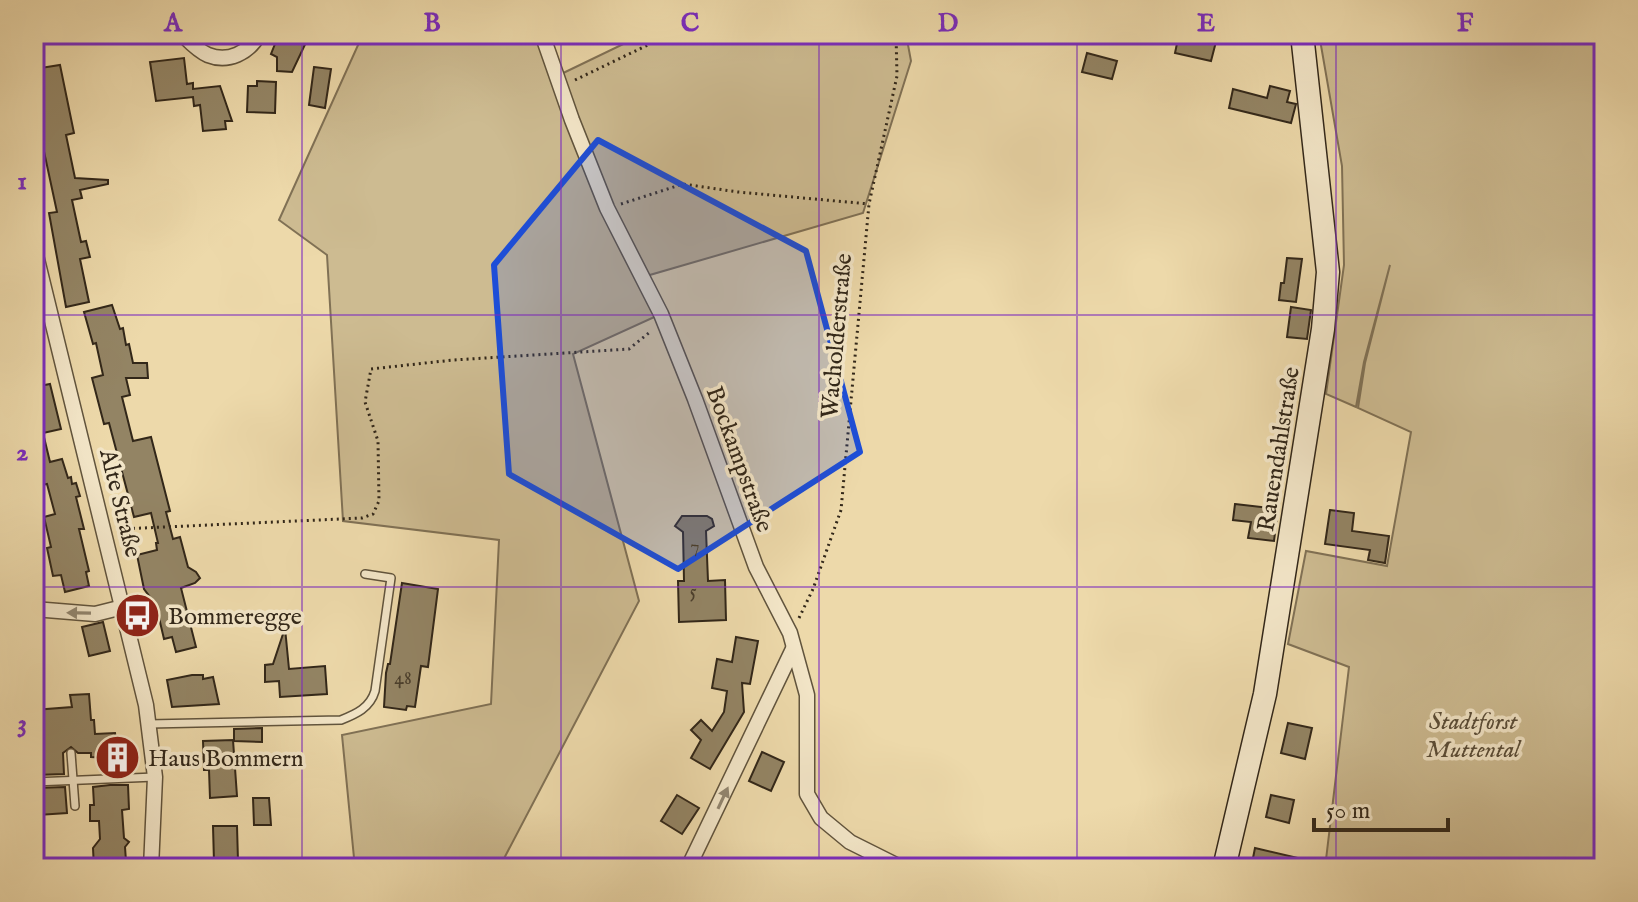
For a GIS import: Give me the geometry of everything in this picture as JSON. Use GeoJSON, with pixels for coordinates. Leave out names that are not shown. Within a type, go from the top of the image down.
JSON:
{"type":"FeatureCollection","features":[{"type":"Feature","properties":{"kind":"street"},"geometry":{"type":"LineString","coordinates":[[182,34],[208,55],[224,57],[240,54],[259,34]]}},
{"type":"Feature","properties":{"kind":"street","name":"Bockampstraße"},"geometry":{"type":"LineString","coordinates":[[542,34],[607,208],[665,322],[756,567],[792,641],[807,695],[807,794],[821,818],[850,842],[902,868]]}},
{"type":"Feature","properties":{"kind":"street","name":"Rauendahlstraße"},"geometry":{"type":"LineString","coordinates":[[1224,868],[1265,694],[1323,329],[1328,272],[1302,34]]}},
{"type":"Feature","properties":{"kind":"street","name":"Alte Straße"},"geometry":{"type":"LineString","coordinates":[[34,247],[105,530],[149,724],[155,777],[151,868]]}},
{"type":"Feature","properties":{"kind":"street"},"geometry":{"type":"LineString","coordinates":[[34,609],[95,614],[123,607]]}},
{"type":"Feature","properties":{"kind":"street"},"geometry":{"type":"LineString","coordinates":[[688,868],[792,641]]}},
{"type":"Feature","properties":{"kind":"lane"},"geometry":{"type":"LineString","coordinates":[[149,724],[341,720],[358,712],[372,700],[375,691],[391,578],[365,574]]}},
{"type":"Feature","properties":{"kind":"lane"},"geometry":{"type":"LineString","coordinates":[[71,753],[75,806]]}},
{"type":"Feature","properties":{"kind":"lane"},"geometry":{"type":"LineString","coordinates":[[34,782],[155,777]]}},
{"type":"Feature","properties":{"kind":"path"},"geometry":{"type":"LineString","coordinates":[[560,87],[654,42],[652,34]]}},
{"type":"Feature","properties":{"kind":"path","name":"Wacholderstraße"},"geometry":{"type":"LineString","coordinates":[[792,641],[841,510],[869,204],[897,76],[896,34]]}},
{"type":"Feature","properties":{"kind":"path"},"geometry":{"type":"LineString","coordinates":[[607,208],[683,184],[869,204]]}},
{"type":"Feature","properties":{"kind":"path"},"geometry":{"type":"LineString","coordinates":[[105,530],[362,518],[373,514],[379,501],[378,441],[365,402],[371,369],[453,360],[629,349],[665,322]]}},
{"type":"Feature","properties":{"kind":"highlighted area"},"geometry":{"type":"Polygon","coordinates":[[[598,140],[806,251],[860,452],[678,569],[509,474],[494,265],[598,140]]]}},
{"type":"Feature","properties":{"kind":"green space"},"geometry":{"type":"Polygon","coordinates":[[[363,34],[542,34],[557,76],[644,34],[906,34],[911,61],[863,213],[643,277],[661,314],[573,354],[639,601],[499,868],[355,868],[342,735],[491,704],[499,540],[343,521],[327,255],[279,220],[363,34]]]}},
{"type":"Feature","properties":{"kind":"green space","name":"Stadtforst Muttental"},"geometry":{"type":"Polygon","coordinates":[[[1319,34],[1604,34],[1604,868],[1325,868],[1349,667],[1288,644],[1306,551],[1387,566],[1411,432],[1358,408],[1365,363],[1390,265],[1364,362],[1356,407],[1326,394],[1344,265],[1342,166],[1319,34]]]}},
{"type":"Feature","properties":{"kind":"building"},"geometry":{"type":"Polygon","coordinates":[[[279,34],[310,34],[292,72],[277,71],[277,57],[271,54],[279,34]]]}},
{"type":"Feature","properties":{"kind":"building"},"geometry":{"type":"Polygon","coordinates":[[[1179,34],[1218,34],[1211,61],[1175,53],[1179,34]]]}},
{"type":"Feature","properties":{"kind":"building"},"geometry":{"type":"Polygon","coordinates":[[[1087,53],[1117,61],[1112,79],[1082,72],[1087,53]]]}},
{"type":"Feature","properties":{"kind":"building"},"geometry":{"type":"Polygon","coordinates":[[[184,58],[187,84],[193,83],[193,89],[220,86],[232,121],[225,121],[226,129],[203,131],[200,105],[194,106],[193,97],[156,101],[150,62],[184,58]]]}},
{"type":"Feature","properties":{"kind":"building"},"geometry":{"type":"Polygon","coordinates":[[[60,65],[74,133],[66,135],[75,178],[108,180],[108,184],[80,190],[82,198],[72,200],[81,242],[86,241],[90,257],[80,259],[89,302],[66,307],[49,213],[57,212],[34,105],[34,69],[60,65]]]}},
{"type":"Feature","properties":{"kind":"building"},"geometry":{"type":"Polygon","coordinates":[[[314,67],[331,69],[325,108],[309,105],[314,67]]]}},
{"type":"Feature","properties":{"kind":"building"},"geometry":{"type":"Polygon","coordinates":[[[257,81],[276,82],[275,113],[247,112],[248,86],[257,86],[257,81]]]}},
{"type":"Feature","properties":{"kind":"building"},"geometry":{"type":"Polygon","coordinates":[[[1270,86],[1290,91],[1287,102],[1296,104],[1291,123],[1229,108],[1233,89],[1267,98],[1270,86]]]}},
{"type":"Feature","properties":{"kind":"building"},"geometry":{"type":"Polygon","coordinates":[[[1287,258],[1302,259],[1296,302],[1279,300],[1287,258]]]}},
{"type":"Feature","properties":{"kind":"building"},"geometry":{"type":"Polygon","coordinates":[[[112,305],[120,329],[123,328],[126,345],[129,344],[133,363],[147,363],[148,378],[126,378],[130,395],[122,397],[133,441],[151,437],[170,511],[166,512],[173,539],[180,537],[188,567],[200,578],[181,588],[196,647],[176,652],[172,637],[164,639],[156,605],[144,589],[137,555],[157,550],[151,513],[134,517],[109,423],[104,424],[92,378],[103,375],[96,343],[93,344],[84,312],[112,305]]]}},
{"type":"Feature","properties":{"kind":"building"},"geometry":{"type":"Polygon","coordinates":[[[1291,307],[1311,310],[1307,339],[1287,337],[1291,307]]]}},
{"type":"Feature","properties":{"kind":"building"},"geometry":{"type":"Polygon","coordinates":[[[50,384],[61,429],[43,433],[50,462],[62,459],[68,478],[71,477],[72,484],[76,483],[84,529],[79,529],[89,571],[86,572],[89,586],[65,592],[61,575],[53,576],[47,548],[51,547],[44,517],[55,514],[47,484],[37,486],[34,476],[34,387],[50,384]]]}},
{"type":"Feature","properties":{"kind":"building"},"geometry":{"type":"Polygon","coordinates":[[[1235,504],[1278,509],[1274,541],[1248,538],[1251,522],[1233,520],[1235,504]]]}},
{"type":"Feature","properties":{"kind":"building"},"geometry":{"type":"Polygon","coordinates":[[[1330,510],[1354,513],[1352,531],[1389,536],[1385,563],[1368,560],[1370,550],[1325,544],[1330,510]]]}},
{"type":"Feature","properties":{"kind":"building"},"geometry":{"type":"Polygon","coordinates":[[[682,516],[707,516],[712,519],[714,526],[706,531],[708,581],[725,580],[726,620],[679,622],[678,581],[684,581],[683,532],[675,526],[682,516]]]}},
{"type":"Feature","properties":{"kind":"building"},"geometry":{"type":"Polygon","coordinates":[[[402,583],[438,589],[428,667],[421,666],[415,707],[407,706],[406,710],[384,707],[386,673],[402,583]]]}},
{"type":"Feature","properties":{"kind":"building"},"geometry":{"type":"Polygon","coordinates":[[[103,622],[110,651],[89,656],[82,627],[103,622]]]}},
{"type":"Feature","properties":{"kind":"building"},"geometry":{"type":"Polygon","coordinates":[[[285,628],[289,669],[325,666],[327,694],[280,697],[279,681],[265,682],[265,665],[273,664],[285,628]]]}},
{"type":"Feature","properties":{"kind":"building"},"geometry":{"type":"Polygon","coordinates":[[[736,637],[758,641],[750,684],[742,683],[744,712],[710,769],[691,758],[701,740],[691,730],[701,720],[712,731],[724,712],[727,691],[712,688],[717,659],[732,662],[736,637]]]}},
{"type":"Feature","properties":{"kind":"building"},"geometry":{"type":"Polygon","coordinates":[[[203,675],[203,679],[213,677],[219,704],[172,707],[167,680],[203,675]]]}},
{"type":"Feature","properties":{"kind":"building"},"geometry":{"type":"Polygon","coordinates":[[[89,694],[95,734],[115,733],[117,745],[133,744],[133,771],[110,772],[110,758],[91,757],[91,753],[78,753],[71,747],[63,753],[64,774],[35,775],[34,710],[72,707],[70,695],[89,694]]]}},
{"type":"Feature","properties":{"kind":"building"},"geometry":{"type":"Polygon","coordinates":[[[1288,723],[1312,728],[1305,759],[1281,753],[1288,723]]]}},
{"type":"Feature","properties":{"kind":"building"},"geometry":{"type":"Polygon","coordinates":[[[262,728],[262,742],[234,741],[234,729],[262,728]]]}},
{"type":"Feature","properties":{"kind":"building"},"geometry":{"type":"Polygon","coordinates":[[[233,740],[237,796],[210,798],[209,770],[204,770],[203,741],[233,740]]]}},
{"type":"Feature","properties":{"kind":"building"},"geometry":{"type":"Polygon","coordinates":[[[762,752],[784,762],[771,791],[749,781],[762,752]]]}},
{"type":"Feature","properties":{"kind":"building"},"geometry":{"type":"Polygon","coordinates":[[[128,785],[129,809],[122,810],[124,838],[129,842],[125,847],[126,861],[120,868],[94,868],[93,848],[100,839],[99,821],[90,821],[90,805],[94,805],[93,787],[128,785]]]}},
{"type":"Feature","properties":{"kind":"building"},"geometry":{"type":"Polygon","coordinates":[[[65,787],[67,813],[38,815],[36,788],[65,787]]]}},
{"type":"Feature","properties":{"kind":"building"},"geometry":{"type":"Polygon","coordinates":[[[677,795],[699,808],[682,834],[661,821],[677,795]]]}},
{"type":"Feature","properties":{"kind":"building"},"geometry":{"type":"Polygon","coordinates":[[[1271,795],[1294,800],[1289,823],[1266,817],[1271,795]]]}},
{"type":"Feature","properties":{"kind":"building"},"geometry":{"type":"Polygon","coordinates":[[[253,798],[269,798],[271,825],[254,825],[253,798]]]}},
{"type":"Feature","properties":{"kind":"building"},"geometry":{"type":"Polygon","coordinates":[[[213,826],[237,826],[238,861],[214,862],[213,826]]]}},
{"type":"Feature","properties":{"kind":"building"},"geometry":{"type":"Polygon","coordinates":[[[1255,848],[1315,862],[1314,868],[1251,868],[1255,848]]]}},
{"type":"Feature","properties":{"kind":"place","name":"Bommeregge"},"geometry":{"type":"Point","coordinates":[137,616]}},
{"type":"Feature","properties":{"kind":"place","name":"Haus Bommern"},"geometry":{"type":"Point","coordinates":[117,758]}}]}
